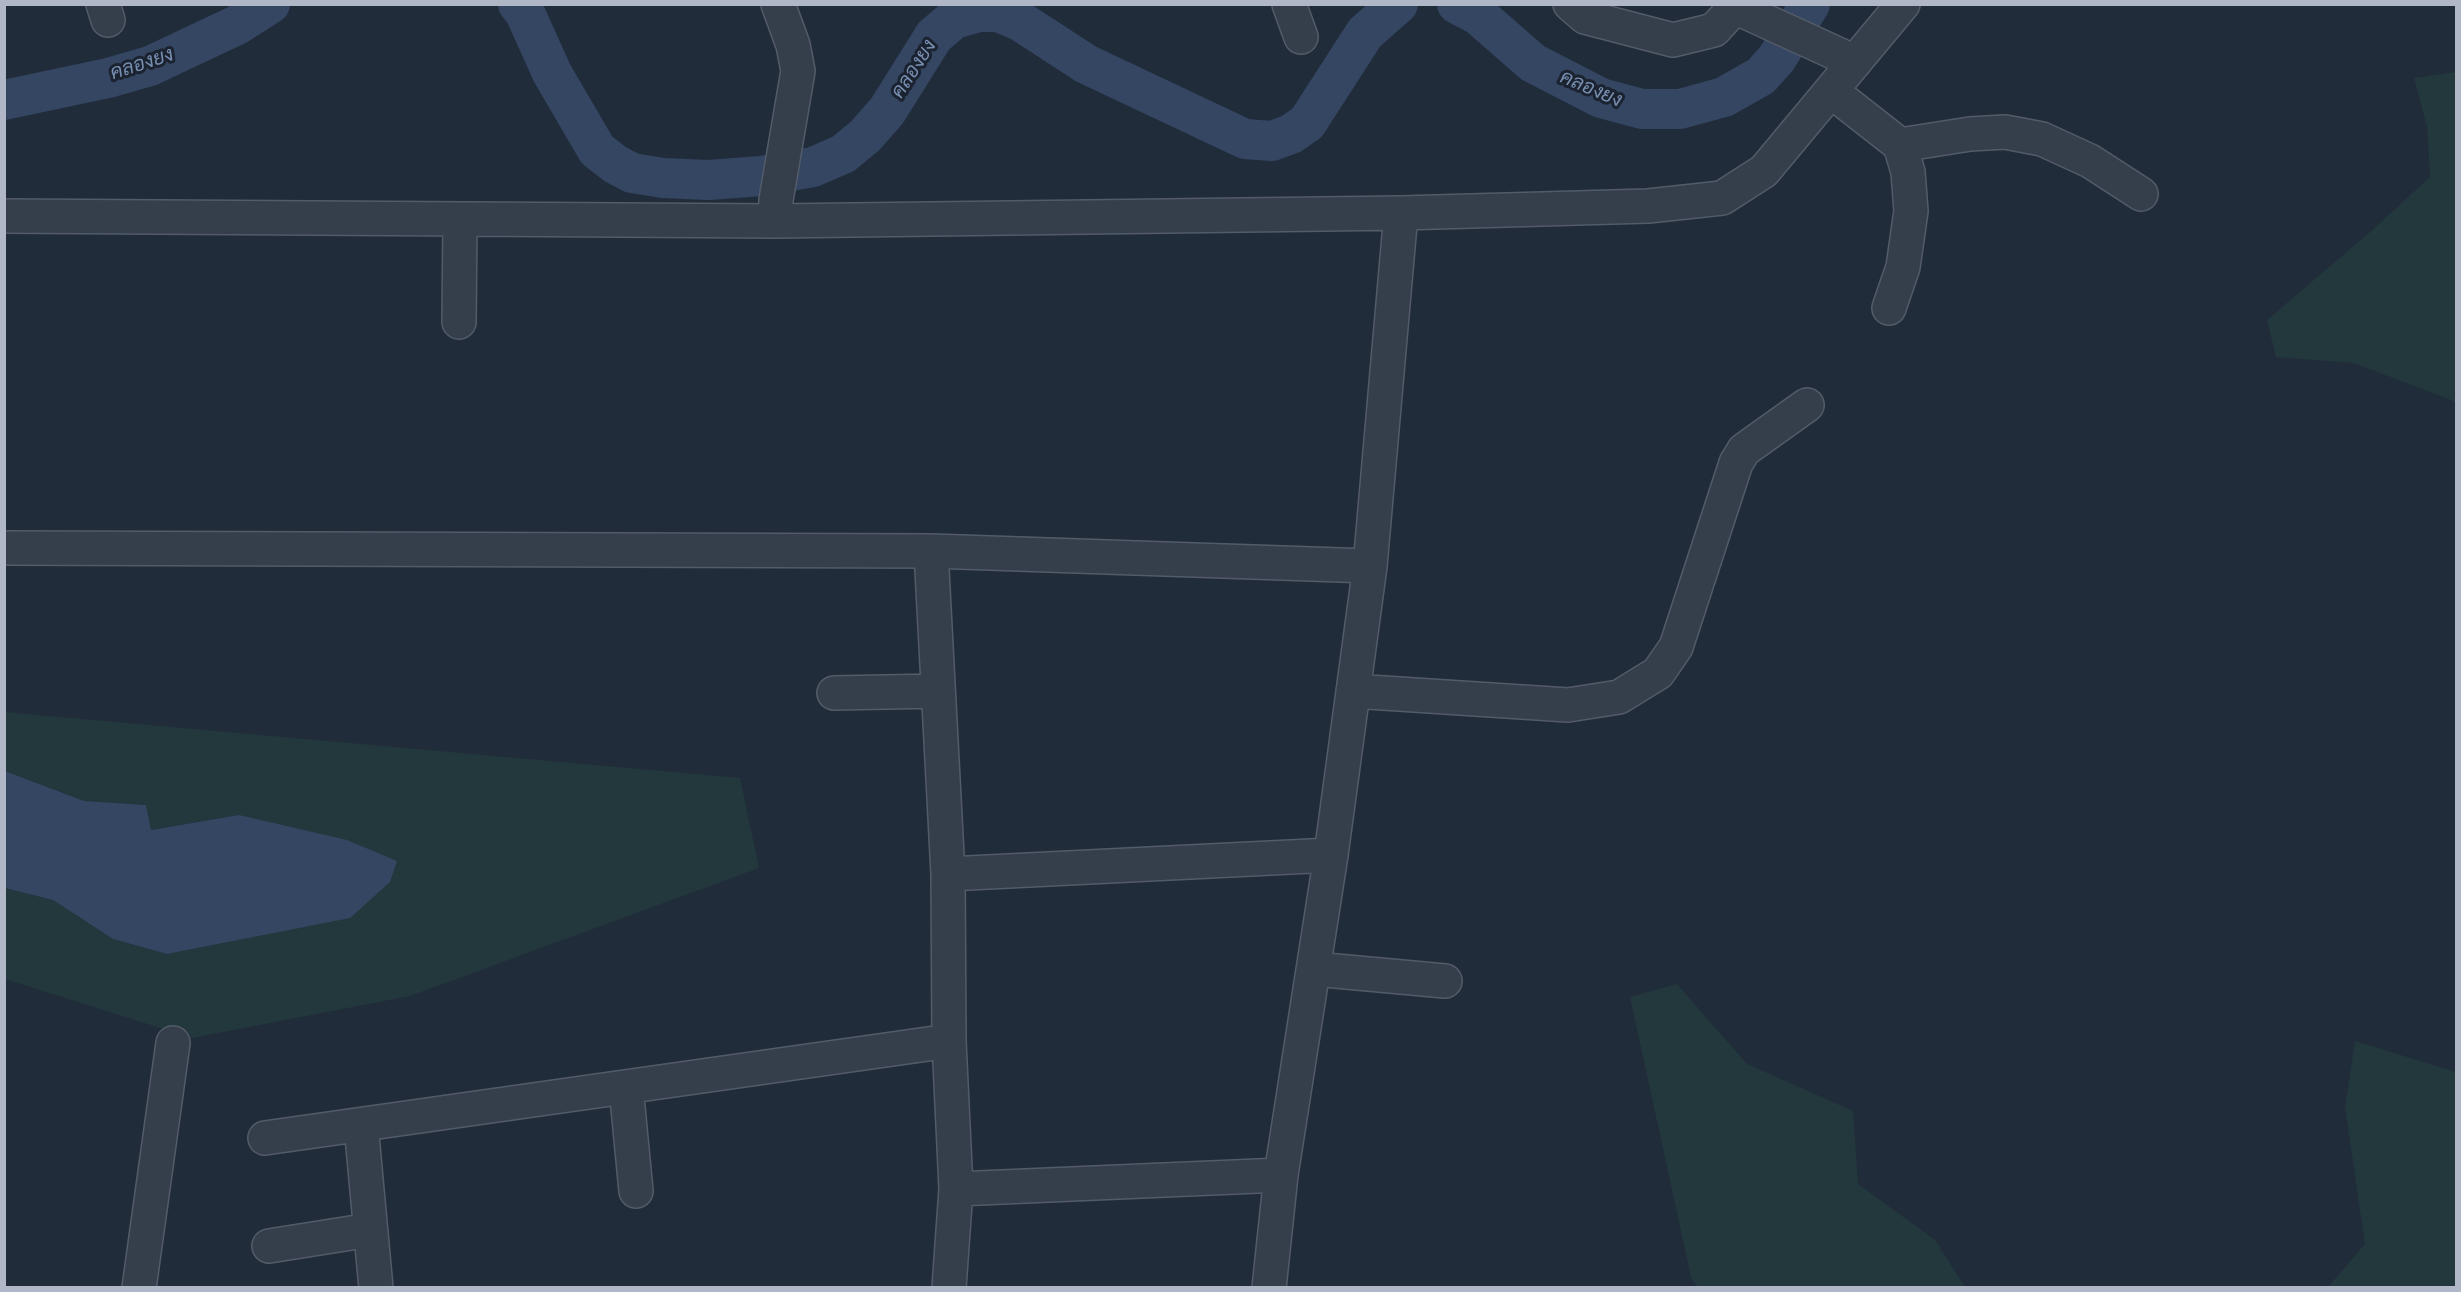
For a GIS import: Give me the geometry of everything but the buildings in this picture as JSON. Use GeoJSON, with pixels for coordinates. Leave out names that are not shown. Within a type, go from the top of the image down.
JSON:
{"type":"FeatureCollection","features":[{"type":"Feature","properties":{"kind":"street"},"geometry":{"type":"LineString","coordinates":[[775,210],[786,132],[798,71],[793,45],[778,4]]}},
{"type":"Feature","properties":{"kind":"street"},"geometry":{"type":"LineString","coordinates":[[1289,4],[1301,37]]}},
{"type":"Feature","properties":{"kind":"street"},"geometry":{"type":"LineString","coordinates":[[1570,4],[1585,18],[1673,40],[1714,30],[1737,6],[1855,62]]}},
{"type":"Feature","properties":{"kind":"street"},"geometry":{"type":"LineString","coordinates":[[4,216],[460,220],[775,210],[1401,213],[1648,206],[1722,198],[1764,171],[1903,4]]}},
{"type":"Feature","properties":{"kind":"street"},"geometry":{"type":"LineString","coordinates":[[1831,91],[1900,145],[1908,172],[1911,211],[1903,267],[1889,308]]}},
{"type":"Feature","properties":{"kind":"street"},"geometry":{"type":"LineString","coordinates":[[1900,145],[1970,134],[2005,132],[2042,139],[2090,161],[2141,194]]}},
{"type":"Feature","properties":{"kind":"street"},"geometry":{"type":"LineString","coordinates":[[1269,1287],[1281,1175],[1331,855],[1370,566],[1401,213]]}},
{"type":"Feature","properties":{"kind":"street"},"geometry":{"type":"LineString","coordinates":[[459,322],[460,220]]}},
{"type":"Feature","properties":{"kind":"street"},"geometry":{"type":"LineString","coordinates":[[1353,691],[1568,705],[1619,697],[1658,673],[1676,646],[1736,463],[1744,450],[1807,405]]}},
{"type":"Feature","properties":{"kind":"street"},"geometry":{"type":"LineString","coordinates":[[4,548],[932,551],[1370,566]]}},
{"type":"Feature","properties":{"kind":"street"},"geometry":{"type":"LineString","coordinates":[[932,551],[948,874],[949,1041],[956,1189],[949,1287]]}},
{"type":"Feature","properties":{"kind":"street"},"geometry":{"type":"LineString","coordinates":[[834,693],[938,691]]}},
{"type":"Feature","properties":{"kind":"street"},"geometry":{"type":"LineString","coordinates":[[948,874],[1331,855]]}},
{"type":"Feature","properties":{"kind":"street"},"geometry":{"type":"LineString","coordinates":[[1314,969],[1445,981]]}},
{"type":"Feature","properties":{"kind":"street"},"geometry":{"type":"LineString","coordinates":[[265,1138],[949,1041]]}},
{"type":"Feature","properties":{"kind":"street"},"geometry":{"type":"LineString","coordinates":[[139,1287],[173,1043]]}},
{"type":"Feature","properties":{"kind":"street"},"geometry":{"type":"LineString","coordinates":[[626,1087],[636,1191]]}},
{"type":"Feature","properties":{"kind":"street"},"geometry":{"type":"LineString","coordinates":[[362,1125],[375,1287]]}},
{"type":"Feature","properties":{"kind":"street"},"geometry":{"type":"LineString","coordinates":[[956,1189],[1281,1175]]}},
{"type":"Feature","properties":{"kind":"street"},"geometry":{"type":"LineString","coordinates":[[269,1246],[370,1230]]}},
{"type":"Feature","properties":{"kind":"green space"},"geometry":{"type":"Polygon","coordinates":[[[2456,72],[2456,402],[2354,363],[2276,357],[2267,320],[2369,233],[2430,177],[2427,127],[2414,78],[2456,72]]]}},
{"type":"Feature","properties":{"kind":"green space"},"geometry":{"type":"Polygon","coordinates":[[[4,712],[740,778],[759,868],[410,996],[192,1038],[5,979],[5,888],[53,900],[113,939],[167,954],[273,933],[239,815],[150,830],[146,805],[84,801],[5,771],[4,712]]]}},
{"type":"Feature","properties":{"kind":"green space"},"geometry":{"type":"Polygon","coordinates":[[[1677,984],[1747,1064],[1853,1111],[1858,1184],[1935,1240],[1965,1287],[1697,1287],[1691,1277],[1630,997],[1677,984]]]}},
{"type":"Feature","properties":{"kind":"green space"},"geometry":{"type":"Polygon","coordinates":[[[2355,1041],[2456,1072],[2456,1287],[2328,1287],[2365,1244],[2345,1107],[2355,1041]]]}},
{"type":"Feature","properties":{"kind":"water"},"geometry":{"type":"Polygon","coordinates":[[[5,771],[84,801],[146,805],[151,830],[239,815],[347,840],[397,861],[390,882],[350,918],[167,954],[113,939],[53,900],[5,888],[5,771]]]}},
{"type":"Feature","properties":{"kind":"waterway","name":"คลองยง"},"geometry":{"type":"LineString","coordinates":[[4,100],[108,78],[150,66],[237,25],[270,4]]}},
{"type":"Feature","properties":{"kind":"waterway","name":"คลองยง"},"geometry":{"type":"LineString","coordinates":[[518,4],[525,13],[552,73],[597,150],[615,164],[632,173],[663,178],[708,180],[762,176],[813,167],[843,154],[865,136],[887,111],[934,36],[954,19],[979,12],[998,12],[1020,21],[1086,64],[1245,139],[1272,141],[1291,134],[1307,123],[1365,33],[1398,4]]}},
{"type":"Feature","properties":{"kind":"waterway","name":"คลองยง"},"geometry":{"type":"LineString","coordinates":[[1457,4],[1478,15],[1533,63],[1601,98],[1642,109],[1680,109],[1724,97],[1761,76],[1777,58],[1810,4]]}}]}
